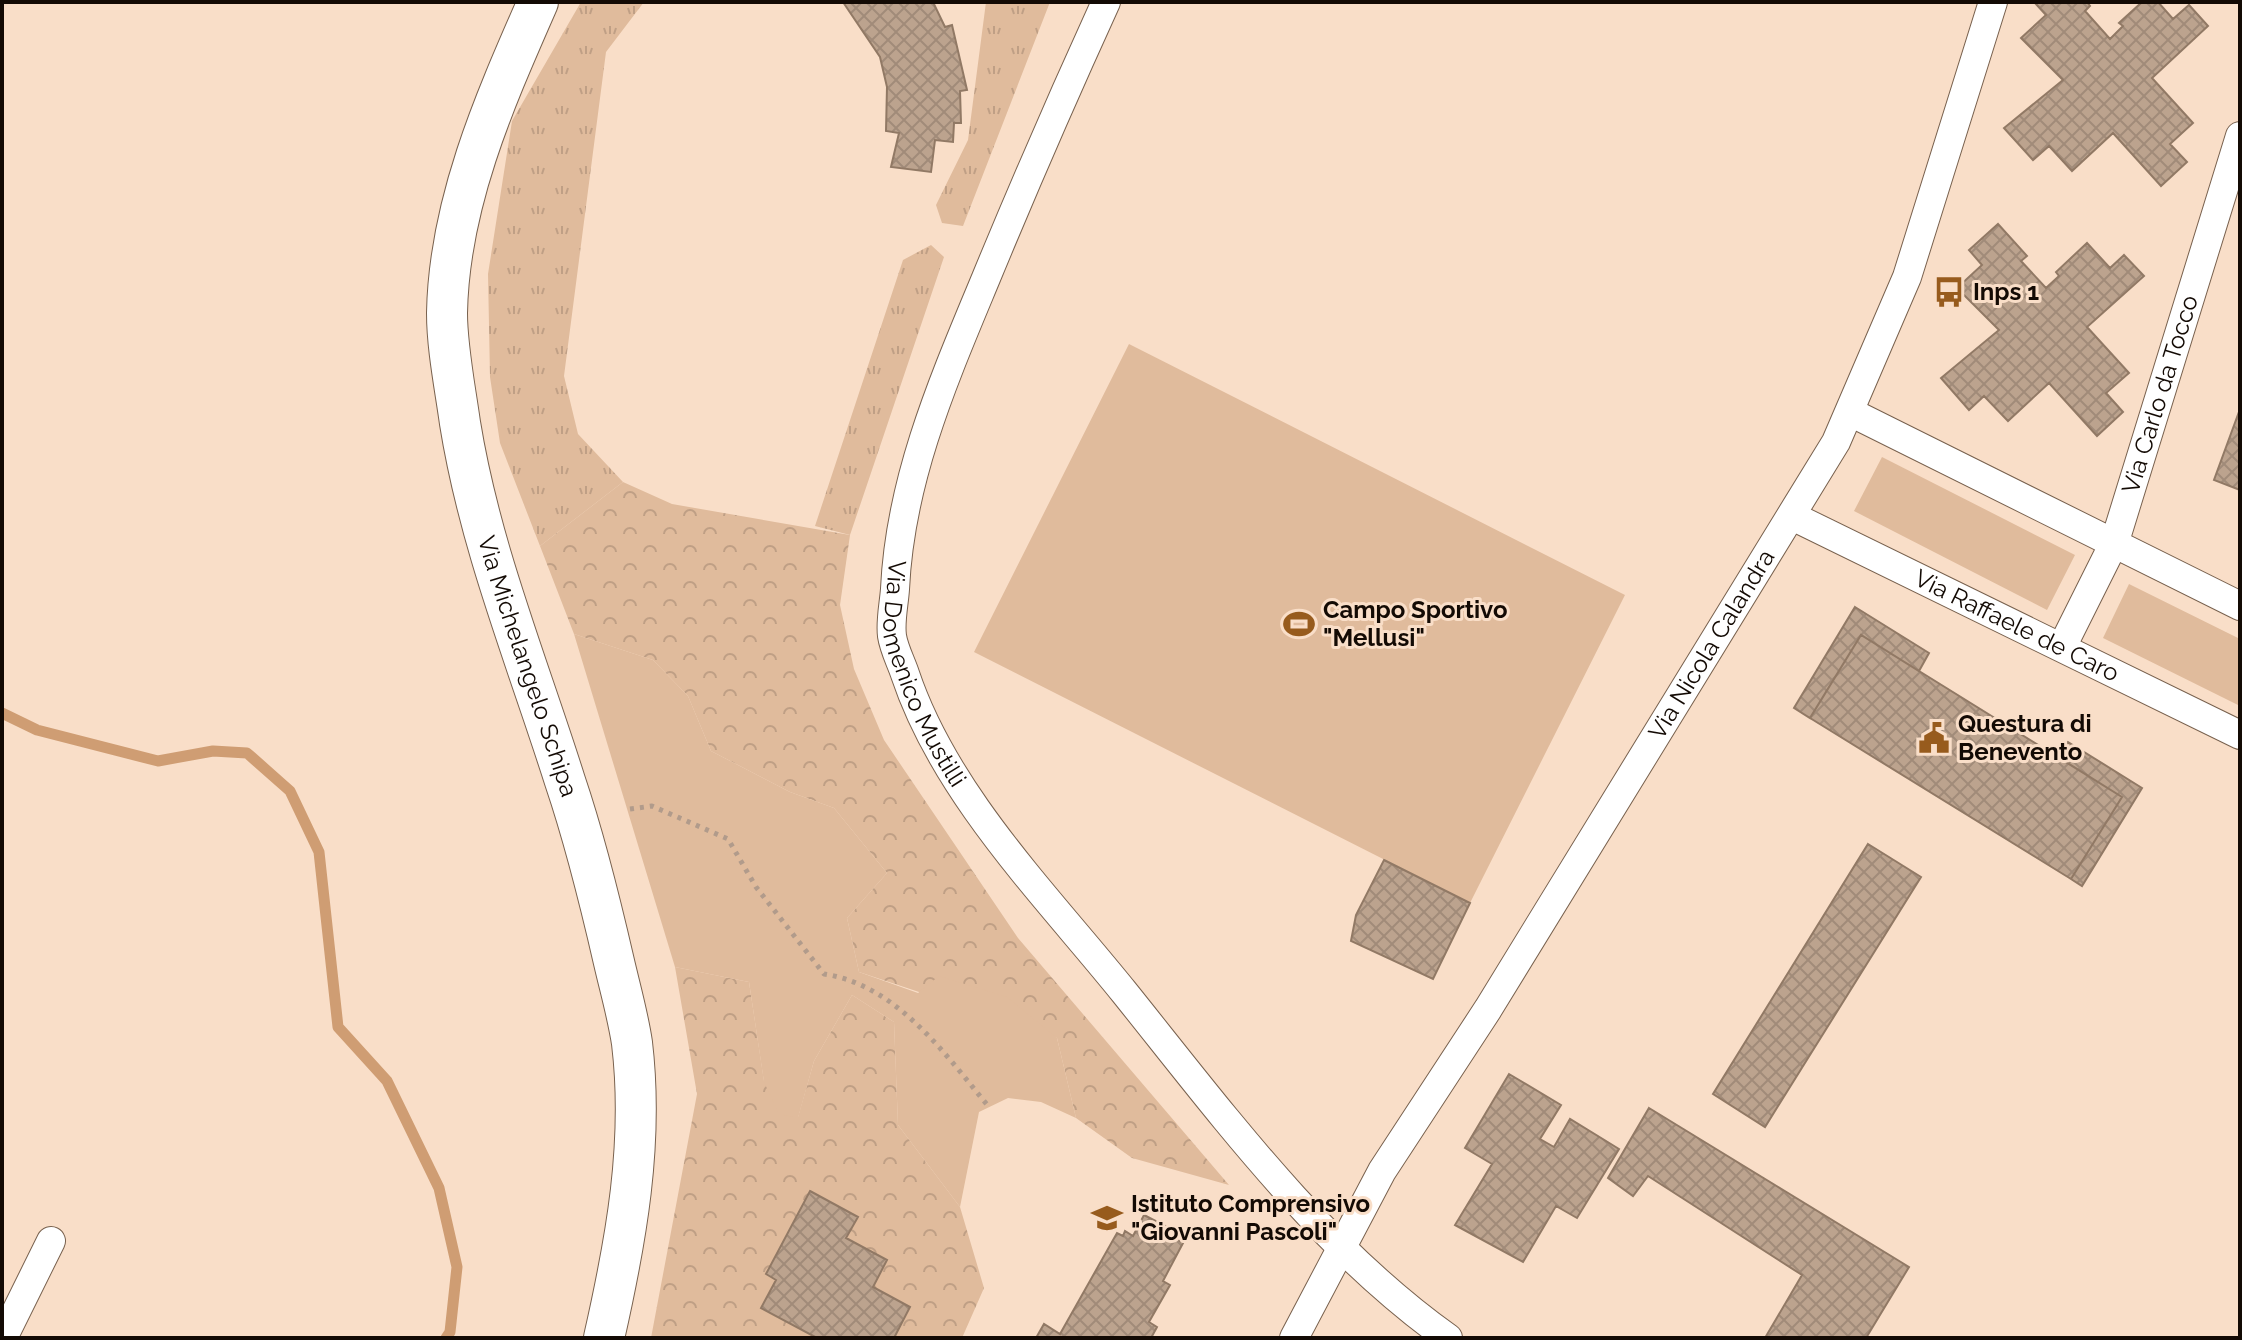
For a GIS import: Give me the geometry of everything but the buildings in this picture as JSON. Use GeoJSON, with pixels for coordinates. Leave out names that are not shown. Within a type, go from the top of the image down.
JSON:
{"type":"FeatureCollection","features":[{"type":"Feature","properties":{"kind":"main road","name":"Via Michelangelo Schipa"},"geometry":{"type":"LineString","coordinates":[[538,2],[494,103],[471,172],[455,237],[447,314],[470,487],[496,581],[583,840],[631,1042],[636,1136],[631,1205],[604,1338]]}},
{"type":"Feature","properties":{"kind":"street","name":"Via Domenico Mustilli"},"geometry":{"type":"LineString","coordinates":[[1106,2],[986,277],[917,458],[897,546],[892,637],[918,714],[953,777],[1218,1111],[1392,1298],[1448,1338]]}},
{"type":"Feature","properties":{"kind":"street","name":"Via Nicola Calandra"},"geometry":{"type":"LineString","coordinates":[[1294,1338],[1382,1171],[1488,1009],[1792,516],[1850,412],[1907,277],[1993,2]]}},
{"type":"Feature","properties":{"kind":"street","name":"Via Carlo da Tocco"},"geometry":{"type":"LineString","coordinates":[[2062,647],[2115,541],[2240,136]]}},
{"type":"Feature","properties":{"kind":"street"},"geometry":{"type":"LineString","coordinates":[[1850,412],[2115,541],[2240,606]]}},
{"type":"Feature","properties":{"kind":"street","name":"Via Raffaele de Caro"},"geometry":{"type":"LineString","coordinates":[[1792,516],[2240,735]]}},
{"type":"Feature","properties":{"kind":"street"},"geometry":{"type":"LineString","coordinates":[[3,1338],[51,1241]]}},
{"type":"Feature","properties":{"kind":"path"},"geometry":{"type":"LineString","coordinates":[[630,809],[652,806],[728,839],[756,887],[824,974],[845,977],[876,993],[909,1016],[989,1107]]}},
{"type":"Feature","properties":{"kind":"green space"},"geometry":{"type":"Polygon","coordinates":[[[581,2],[644,2],[606,52],[564,376],[578,434],[623,482],[540,546],[500,443],[490,377],[488,274],[512,121],[581,2]]]}},
{"type":"Feature","properties":{"kind":"green space"},"geometry":{"type":"Polygon","coordinates":[[[986,2],[1050,2],[963,226],[942,223],[936,205],[968,140],[986,2]]]}},
{"type":"Feature","properties":{"kind":"green space"},"geometry":{"type":"Polygon","coordinates":[[[931,245],[944,257],[850,535],[815,526],[903,260],[931,245]]]}},
{"type":"Feature","properties":{"kind":"green space","name":"Campo Sportivo \"Mellusi\""},"geometry":{"type":"Polygon","coordinates":[[[1129,344],[1625,595],[1470,903],[974,652],[1129,344]]]}},
{"type":"Feature","properties":{"kind":"green space"},"geometry":{"type":"Polygon","coordinates":[[[1882,457],[2075,555],[2047,610],[1854,511],[1882,457]]]}},
{"type":"Feature","properties":{"kind":"green space"},"geometry":{"type":"Polygon","coordinates":[[[623,482],[672,504],[850,535],[840,605],[854,669],[884,740],[1018,938],[1229,1185],[1132,1158],[1076,1118],[1057,1038],[859,972],[847,918],[887,873],[834,808],[790,792],[711,751],[688,696],[653,660],[574,634],[540,546],[623,482]]]}},
{"type":"Feature","properties":{"kind":"green space"},"geometry":{"type":"Polygon","coordinates":[[[2129,584],[2240,639],[2240,706],[2103,638],[2129,584]]]}},
{"type":"Feature","properties":{"kind":"green space"},"geometry":{"type":"Polygon","coordinates":[[[574,634],[653,660],[688,696],[711,751],[790,792],[834,808],[887,873],[847,918],[859,972],[918,993],[939,976],[1007,997],[1057,1038],[1076,1118],[1041,1102],[1008,1098],[979,1112],[960,1207],[898,1125],[894,1022],[852,995],[814,1061],[798,1118],[779,1114],[764,1082],[749,982],[675,967],[574,634]]]}},
{"type":"Feature","properties":{"kind":"green space"},"geometry":{"type":"Polygon","coordinates":[[[675,967],[749,982],[764,1081],[798,1117],[814,1061],[852,995],[894,1022],[898,1125],[960,1207],[984,1288],[962,1338],[651,1338],[697,1094],[675,967]]]}},
{"type":"Feature","properties":{"kind":"waterway"},"geometry":{"type":"LineString","coordinates":[[2,713],[37,730],[158,761],[213,751],[247,753],[290,791],[319,852],[338,1027],[387,1081],[439,1188],[457,1267],[450,1332],[446,1338]]}},
{"type":"Feature","properties":{"kind":"place","name":"Inps 1"},"geometry":{"type":"Point","coordinates":[1949,292]}},
{"type":"Feature","properties":{"kind":"place","name":"Campo Sportivo \"Mellusi\""},"geometry":{"type":"Point","coordinates":[1299,624]}},
{"type":"Feature","properties":{"kind":"place","name":"Questura di Benevento"},"geometry":{"type":"Point","coordinates":[1934,738]}},
{"type":"Feature","properties":{"kind":"place","name":"Istituto Comprensivo \"Giovanni Pascoli\""},"geometry":{"type":"Point","coordinates":[1107,1218]}}]}
